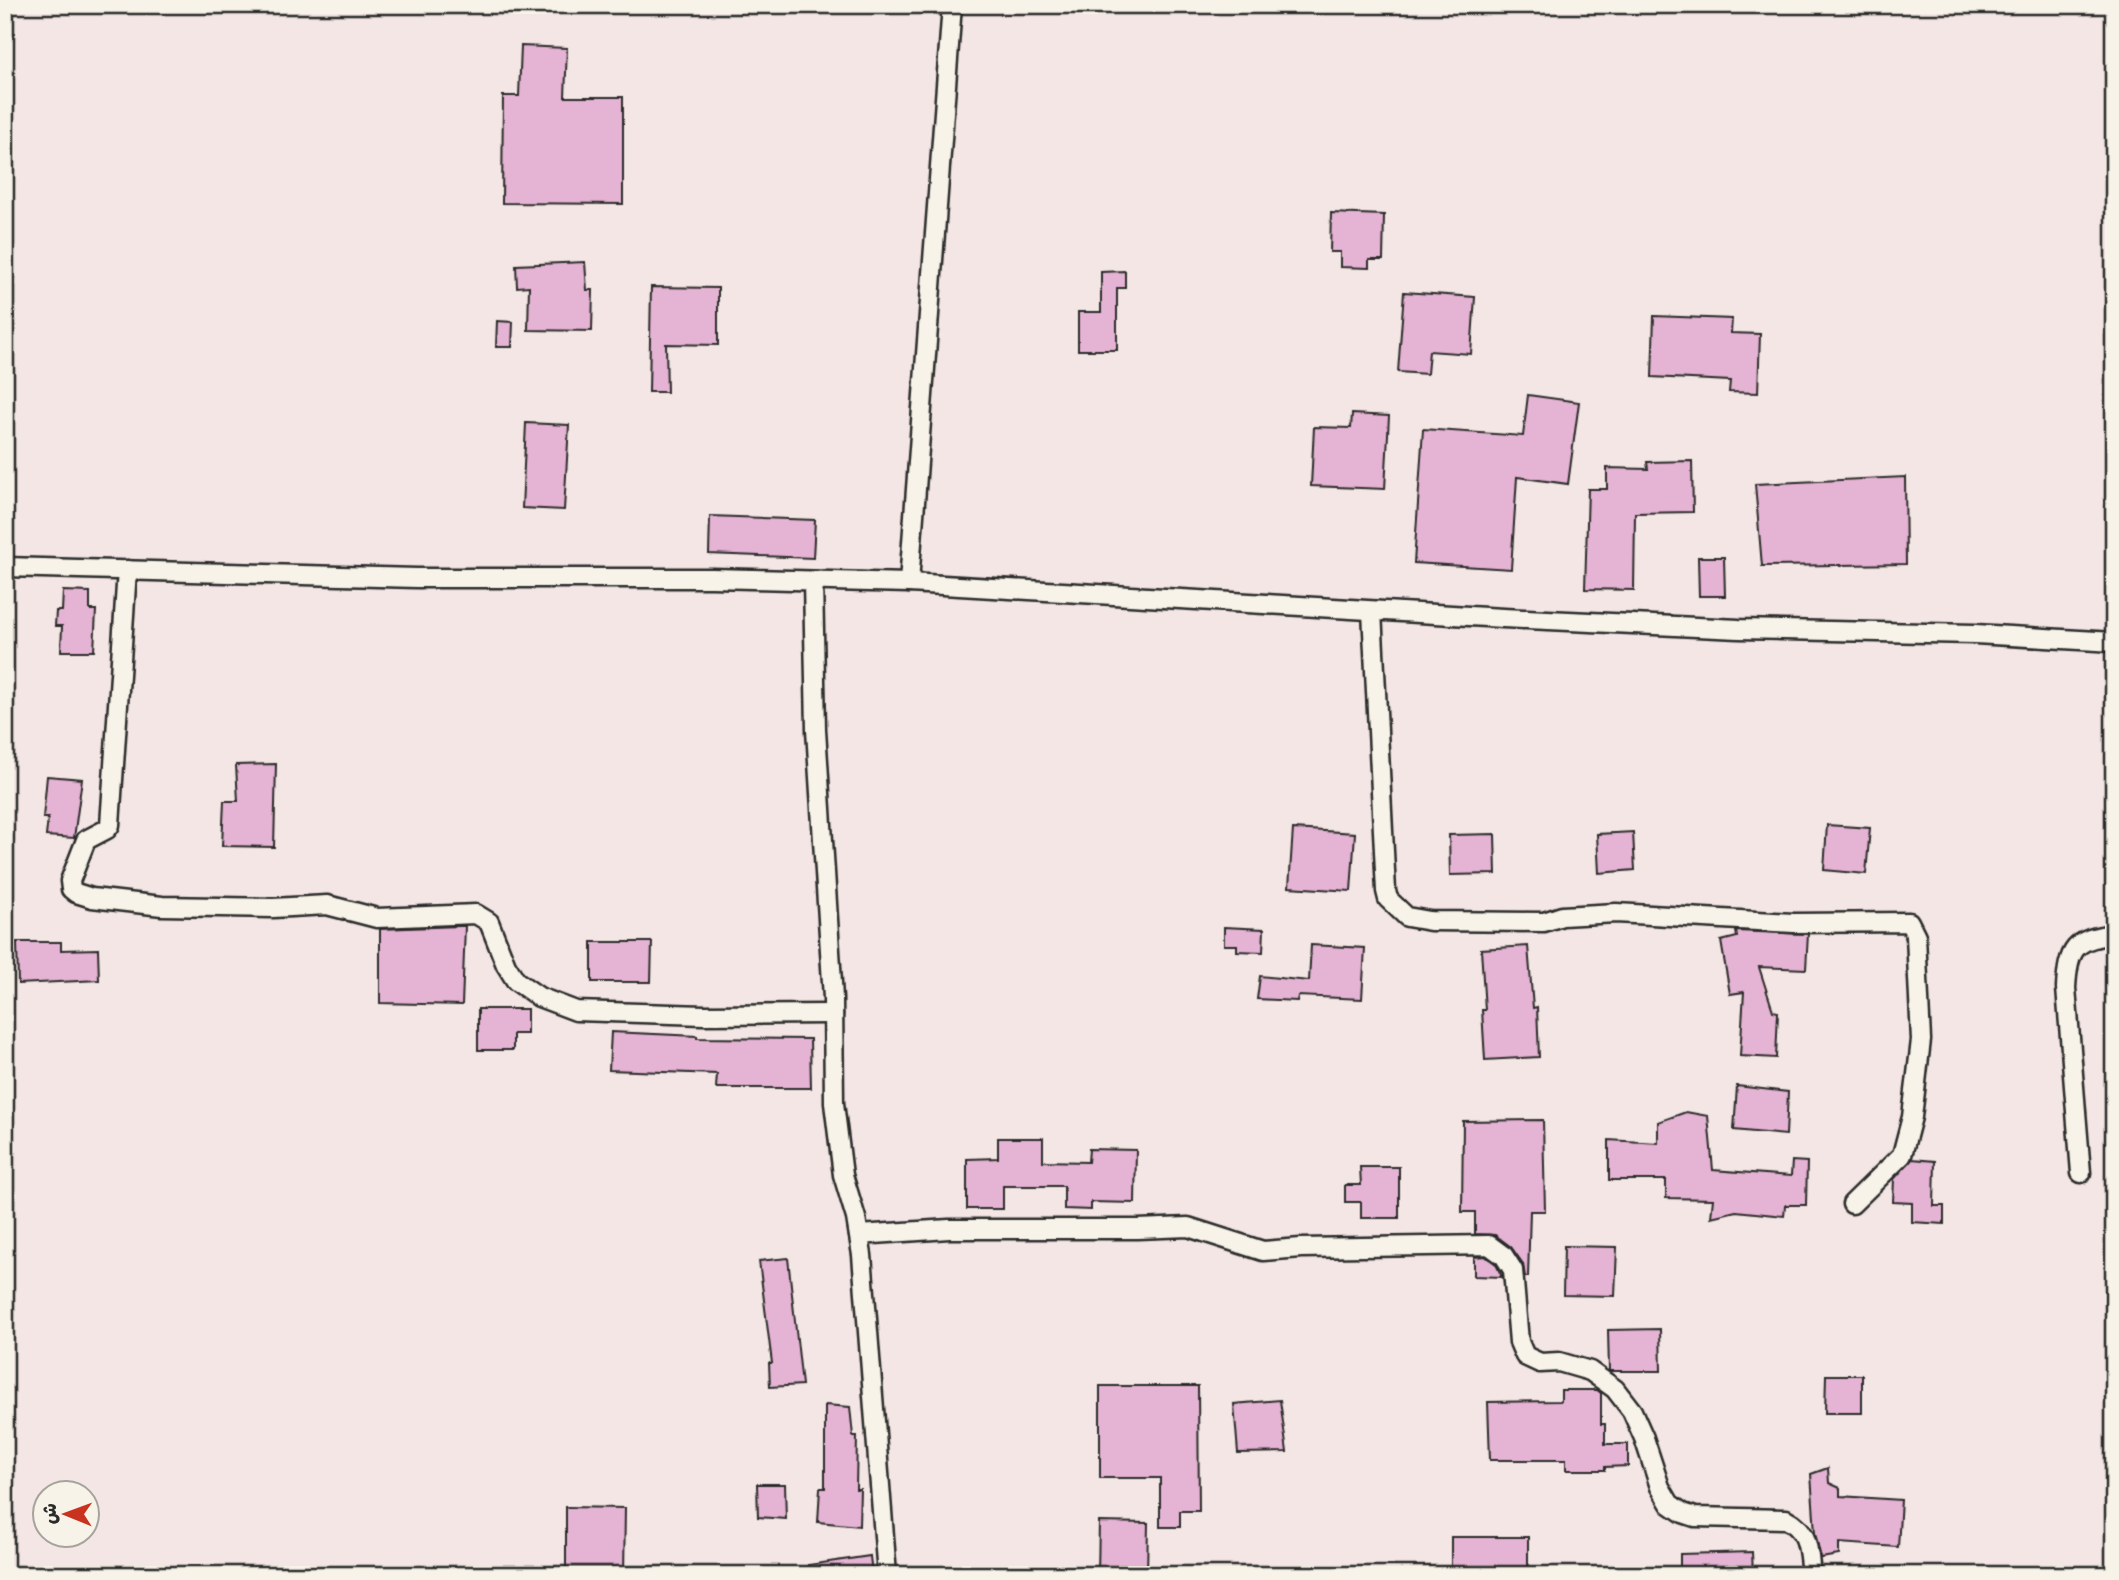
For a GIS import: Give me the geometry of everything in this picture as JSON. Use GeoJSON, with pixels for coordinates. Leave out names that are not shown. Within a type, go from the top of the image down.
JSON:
{"type":"FeatureCollection","features":[{"type":"Feature","properties":{"kind":"street"},"geometry":{"type":"LineString","coordinates":[[909,583],[952,5]]}},
{"type":"Feature","properties":{"kind":"street"},"geometry":{"type":"LineString","coordinates":[[5,568],[417,578],[712,578],[909,583],[1372,611],[1725,628],[1975,634],[2114,642]]}},
{"type":"Feature","properties":{"kind":"street"},"geometry":{"type":"LineString","coordinates":[[127,570],[110,825],[86,840],[70,881],[71,889],[76,893],[115,902],[162,906],[273,908],[327,905],[377,918],[475,914],[489,922],[506,965],[516,981],[539,997],[576,1011],[704,1015],[833,1014]]}},
{"type":"Feature","properties":{"kind":"street"},"geometry":{"type":"LineString","coordinates":[[813,582],[816,730],[833,1014],[835,1115],[843,1175],[859,1235],[887,1575]]}},
{"type":"Feature","properties":{"kind":"street"},"geometry":{"type":"LineString","coordinates":[[1372,611],[1386,891],[1388,899],[1406,917],[1430,921],[1511,923],[1544,922],[1579,914],[1616,913],[1794,923],[1909,922],[1916,936],[1921,1040],[1912,1117],[1902,1155],[1852,1204]]}},
{"type":"Feature","properties":{"kind":"street"},"geometry":{"type":"LineString","coordinates":[[2081,1173],[2066,988],[2067,966],[2073,950],[2091,937],[2114,934]]}},
{"type":"Feature","properties":{"kind":"street"},"geometry":{"type":"LineString","coordinates":[[859,1235],[949,1229],[1188,1227],[1263,1251],[1489,1245],[1504,1256],[1513,1270],[1519,1342],[1525,1356],[1540,1363],[1559,1362],[1590,1371],[1615,1389],[1632,1411],[1660,1487],[1670,1504],[1684,1513],[1695,1517],[1786,1519],[1799,1525],[1807,1542],[1811,1575]]}},
{"type":"Feature","properties":{"kind":"green space"},"geometry":{"type":"Polygon","coordinates":[[[1815,5],[2038,5],[2038,7],[1815,5]]]}},
{"type":"Feature","properties":{"kind":"building"},"geometry":{"type":"Polygon","coordinates":[[[521,46],[567,48],[565,97],[623,97],[623,204],[502,203],[503,96],[519,96],[521,46]]]}},
{"type":"Feature","properties":{"kind":"building"},"geometry":{"type":"Polygon","coordinates":[[[1331,213],[1384,215],[1383,260],[1369,260],[1369,268],[1340,267],[1340,252],[1330,252],[1331,213]]]}},
{"type":"Feature","properties":{"kind":"building"},"geometry":{"type":"Polygon","coordinates":[[[585,262],[587,290],[593,290],[592,331],[528,330],[529,286],[517,287],[516,265],[585,262]]]}},
{"type":"Feature","properties":{"kind":"building"},"geometry":{"type":"Polygon","coordinates":[[[1125,271],[1125,288],[1117,288],[1117,350],[1078,350],[1078,312],[1101,312],[1101,272],[1125,271]]]}},
{"type":"Feature","properties":{"kind":"building"},"geometry":{"type":"Polygon","coordinates":[[[651,287],[718,288],[718,345],[666,344],[667,392],[649,392],[651,287]]]}},
{"type":"Feature","properties":{"kind":"building"},"geometry":{"type":"Polygon","coordinates":[[[1404,292],[1475,297],[1471,354],[1429,351],[1427,374],[1398,372],[1404,292]]]}},
{"type":"Feature","properties":{"kind":"building"},"geometry":{"type":"Polygon","coordinates":[[[1654,316],[1732,319],[1731,333],[1760,334],[1758,393],[1729,392],[1730,381],[1652,377],[1654,316]]]}},
{"type":"Feature","properties":{"kind":"building"},"geometry":{"type":"Polygon","coordinates":[[[497,321],[513,322],[512,347],[496,347],[497,321]]]}},
{"type":"Feature","properties":{"kind":"building"},"geometry":{"type":"Polygon","coordinates":[[[1528,395],[1579,402],[1568,484],[1517,477],[1511,569],[1414,563],[1423,429],[1523,436],[1528,395]]]}},
{"type":"Feature","properties":{"kind":"building"},"geometry":{"type":"Polygon","coordinates":[[[1352,414],[1389,416],[1385,489],[1311,486],[1314,427],[1351,428],[1352,414]]]}},
{"type":"Feature","properties":{"kind":"building"},"geometry":{"type":"Polygon","coordinates":[[[526,423],[569,425],[564,510],[522,508],[526,423]]]}},
{"type":"Feature","properties":{"kind":"building"},"geometry":{"type":"Polygon","coordinates":[[[1692,461],[1693,512],[1635,513],[1634,590],[1585,589],[1588,489],[1607,489],[1607,468],[1648,469],[1647,462],[1692,461]]]}},
{"type":"Feature","properties":{"kind":"building"},"geometry":{"type":"Polygon","coordinates":[[[1905,477],[1906,564],[1762,566],[1755,484],[1905,477]]]}},
{"type":"Feature","properties":{"kind":"building"},"geometry":{"type":"Polygon","coordinates":[[[710,516],[815,520],[813,558],[709,554],[710,516]]]}},
{"type":"Feature","properties":{"kind":"building"},"geometry":{"type":"Polygon","coordinates":[[[1698,557],[1724,557],[1725,596],[1699,596],[1698,557]]]}},
{"type":"Feature","properties":{"kind":"building"},"geometry":{"type":"Polygon","coordinates":[[[63,591],[90,592],[90,610],[96,610],[94,651],[61,651],[62,626],[55,626],[56,611],[62,611],[63,591]]]}},
{"type":"Feature","properties":{"kind":"building"},"geometry":{"type":"Polygon","coordinates":[[[276,764],[274,847],[222,846],[224,801],[238,801],[236,765],[276,764]]]}},
{"type":"Feature","properties":{"kind":"building"},"geometry":{"type":"Polygon","coordinates":[[[47,776],[82,779],[74,838],[46,836],[48,818],[43,818],[47,776]]]}},
{"type":"Feature","properties":{"kind":"building"},"geometry":{"type":"Polygon","coordinates":[[[1827,825],[1870,828],[1866,874],[1824,870],[1827,825]]]}},
{"type":"Feature","properties":{"kind":"building"},"geometry":{"type":"Polygon","coordinates":[[[1293,829],[1355,833],[1351,891],[1289,887],[1293,829]]]}},
{"type":"Feature","properties":{"kind":"building"},"geometry":{"type":"Polygon","coordinates":[[[1633,832],[1635,870],[1599,873],[1597,834],[1633,832]]]}},
{"type":"Feature","properties":{"kind":"building"},"geometry":{"type":"Polygon","coordinates":[[[1495,834],[1496,874],[1450,875],[1449,835],[1495,834]]]}},
{"type":"Feature","properties":{"kind":"building"},"geometry":{"type":"Polygon","coordinates":[[[465,926],[462,1005],[380,1003],[380,929],[465,926]]]}},
{"type":"Feature","properties":{"kind":"building"},"geometry":{"type":"Polygon","coordinates":[[[1224,927],[1264,929],[1263,952],[1237,951],[1237,945],[1224,945],[1224,927]]]}},
{"type":"Feature","properties":{"kind":"building"},"geometry":{"type":"Polygon","coordinates":[[[1736,931],[1808,934],[1806,969],[1759,967],[1773,1011],[1778,1012],[1776,1058],[1740,1056],[1744,992],[1730,994],[1721,941],[1737,937],[1736,931]]]}},
{"type":"Feature","properties":{"kind":"building"},"geometry":{"type":"Polygon","coordinates":[[[17,942],[61,942],[61,950],[98,949],[99,980],[18,984],[17,942]]]}},
{"type":"Feature","properties":{"kind":"building"},"geometry":{"type":"Polygon","coordinates":[[[592,942],[652,942],[651,982],[592,982],[592,942]]]}},
{"type":"Feature","properties":{"kind":"building"},"geometry":{"type":"Polygon","coordinates":[[[1311,945],[1365,948],[1362,999],[1298,996],[1297,1001],[1257,999],[1260,976],[1309,981],[1311,945]]]}},
{"type":"Feature","properties":{"kind":"building"},"geometry":{"type":"Polygon","coordinates":[[[1528,946],[1533,1008],[1537,1007],[1539,1057],[1485,1060],[1481,949],[1528,946]]]}},
{"type":"Feature","properties":{"kind":"building"},"geometry":{"type":"Polygon","coordinates":[[[478,1009],[527,1009],[527,1034],[513,1034],[513,1050],[478,1050],[478,1009]]]}},
{"type":"Feature","properties":{"kind":"building"},"geometry":{"type":"Polygon","coordinates":[[[611,1032],[697,1038],[810,1039],[811,1088],[716,1088],[717,1074],[609,1070],[611,1032]]]}},
{"type":"Feature","properties":{"kind":"building"},"geometry":{"type":"Polygon","coordinates":[[[1737,1086],[1788,1092],[1786,1135],[1734,1130],[1737,1086]]]}},
{"type":"Feature","properties":{"kind":"building"},"geometry":{"type":"Polygon","coordinates":[[[1686,1112],[1708,1116],[1713,1170],[1791,1176],[1792,1161],[1807,1162],[1806,1205],[1785,1205],[1784,1216],[1736,1211],[1711,1217],[1713,1199],[1666,1198],[1666,1180],[1609,1180],[1609,1140],[1658,1143],[1658,1122],[1686,1112]]]}},
{"type":"Feature","properties":{"kind":"building"},"geometry":{"type":"Polygon","coordinates":[[[1543,1120],[1545,1211],[1530,1211],[1528,1277],[1525,1277],[1523,1264],[1511,1247],[1495,1235],[1475,1234],[1475,1212],[1462,1212],[1463,1121],[1543,1120]]]}},
{"type":"Feature","properties":{"kind":"building"},"geometry":{"type":"Polygon","coordinates":[[[998,1138],[1043,1138],[1043,1161],[1088,1162],[1089,1149],[1136,1150],[1135,1203],[1091,1202],[1091,1210],[1064,1209],[1064,1186],[1003,1186],[1003,1209],[967,1209],[967,1159],[998,1158],[998,1138]]]}},
{"type":"Feature","properties":{"kind":"building"},"geometry":{"type":"Polygon","coordinates":[[[1912,1159],[1935,1161],[1934,1206],[1944,1206],[1944,1224],[1912,1222],[1912,1203],[1893,1202],[1894,1179],[1912,1159]]]}},
{"type":"Feature","properties":{"kind":"building"},"geometry":{"type":"Polygon","coordinates":[[[1360,1167],[1399,1167],[1399,1218],[1361,1218],[1361,1202],[1345,1202],[1345,1185],[1361,1185],[1360,1167]]]}},
{"type":"Feature","properties":{"kind":"building"},"geometry":{"type":"Polygon","coordinates":[[[1564,1246],[1617,1247],[1615,1296],[1563,1295],[1564,1246]]]}},
{"type":"Feature","properties":{"kind":"building"},"geometry":{"type":"Polygon","coordinates":[[[1485,1256],[1496,1264],[1502,1277],[1474,1276],[1474,1257],[1485,1256]]]}},
{"type":"Feature","properties":{"kind":"building"},"geometry":{"type":"Polygon","coordinates":[[[788,1258],[802,1385],[770,1387],[769,1363],[772,1363],[759,1261],[788,1258]]]}},
{"type":"Feature","properties":{"kind":"building"},"geometry":{"type":"Polygon","coordinates":[[[1660,1329],[1661,1371],[1609,1371],[1608,1330],[1660,1329]]]}},
{"type":"Feature","properties":{"kind":"building"},"geometry":{"type":"Polygon","coordinates":[[[1826,1375],[1862,1375],[1862,1413],[1825,1413],[1826,1375]]]}},
{"type":"Feature","properties":{"kind":"building"},"geometry":{"type":"Polygon","coordinates":[[[1100,1386],[1198,1386],[1199,1511],[1180,1511],[1180,1527],[1160,1527],[1160,1478],[1100,1478],[1100,1386]]]}},
{"type":"Feature","properties":{"kind":"building"},"geometry":{"type":"Polygon","coordinates":[[[1561,1390],[1597,1390],[1601,1393],[1601,1424],[1605,1424],[1605,1444],[1628,1444],[1628,1466],[1605,1467],[1605,1470],[1566,1470],[1566,1460],[1490,1460],[1488,1402],[1561,1401],[1561,1390]]]}},
{"type":"Feature","properties":{"kind":"building"},"geometry":{"type":"Polygon","coordinates":[[[1280,1400],[1287,1452],[1238,1453],[1234,1404],[1280,1400]]]}},
{"type":"Feature","properties":{"kind":"building"},"geometry":{"type":"Polygon","coordinates":[[[825,1405],[850,1407],[853,1436],[857,1436],[856,1489],[860,1489],[859,1526],[818,1522],[820,1488],[825,1488],[825,1405]]]}},
{"type":"Feature","properties":{"kind":"building"},"geometry":{"type":"Polygon","coordinates":[[[1828,1468],[1829,1483],[1840,1488],[1840,1496],[1901,1500],[1898,1547],[1839,1543],[1839,1555],[1821,1558],[1815,1533],[1811,1474],[1828,1468]]]}},
{"type":"Feature","properties":{"kind":"building"},"geometry":{"type":"Polygon","coordinates":[[[757,1484],[785,1484],[786,1519],[758,1517],[757,1484]]]}},
{"type":"Feature","properties":{"kind":"building"},"geometry":{"type":"Polygon","coordinates":[[[566,1507],[625,1508],[624,1575],[566,1575],[566,1507]]]}},
{"type":"Feature","properties":{"kind":"building"},"geometry":{"type":"Polygon","coordinates":[[[1099,1522],[1148,1523],[1147,1575],[1098,1575],[1099,1522]]]}},
{"type":"Feature","properties":{"kind":"building"},"geometry":{"type":"Polygon","coordinates":[[[1451,1537],[1528,1537],[1528,1575],[1451,1575],[1451,1537]]]}},
{"type":"Feature","properties":{"kind":"building"},"geometry":{"type":"Polygon","coordinates":[[[1752,1552],[1753,1575],[1680,1575],[1680,1554],[1752,1552]]]}},
{"type":"Feature","properties":{"kind":"building"},"geometry":{"type":"Polygon","coordinates":[[[870,1556],[872,1575],[808,1575],[808,1565],[870,1556]]]}}]}
